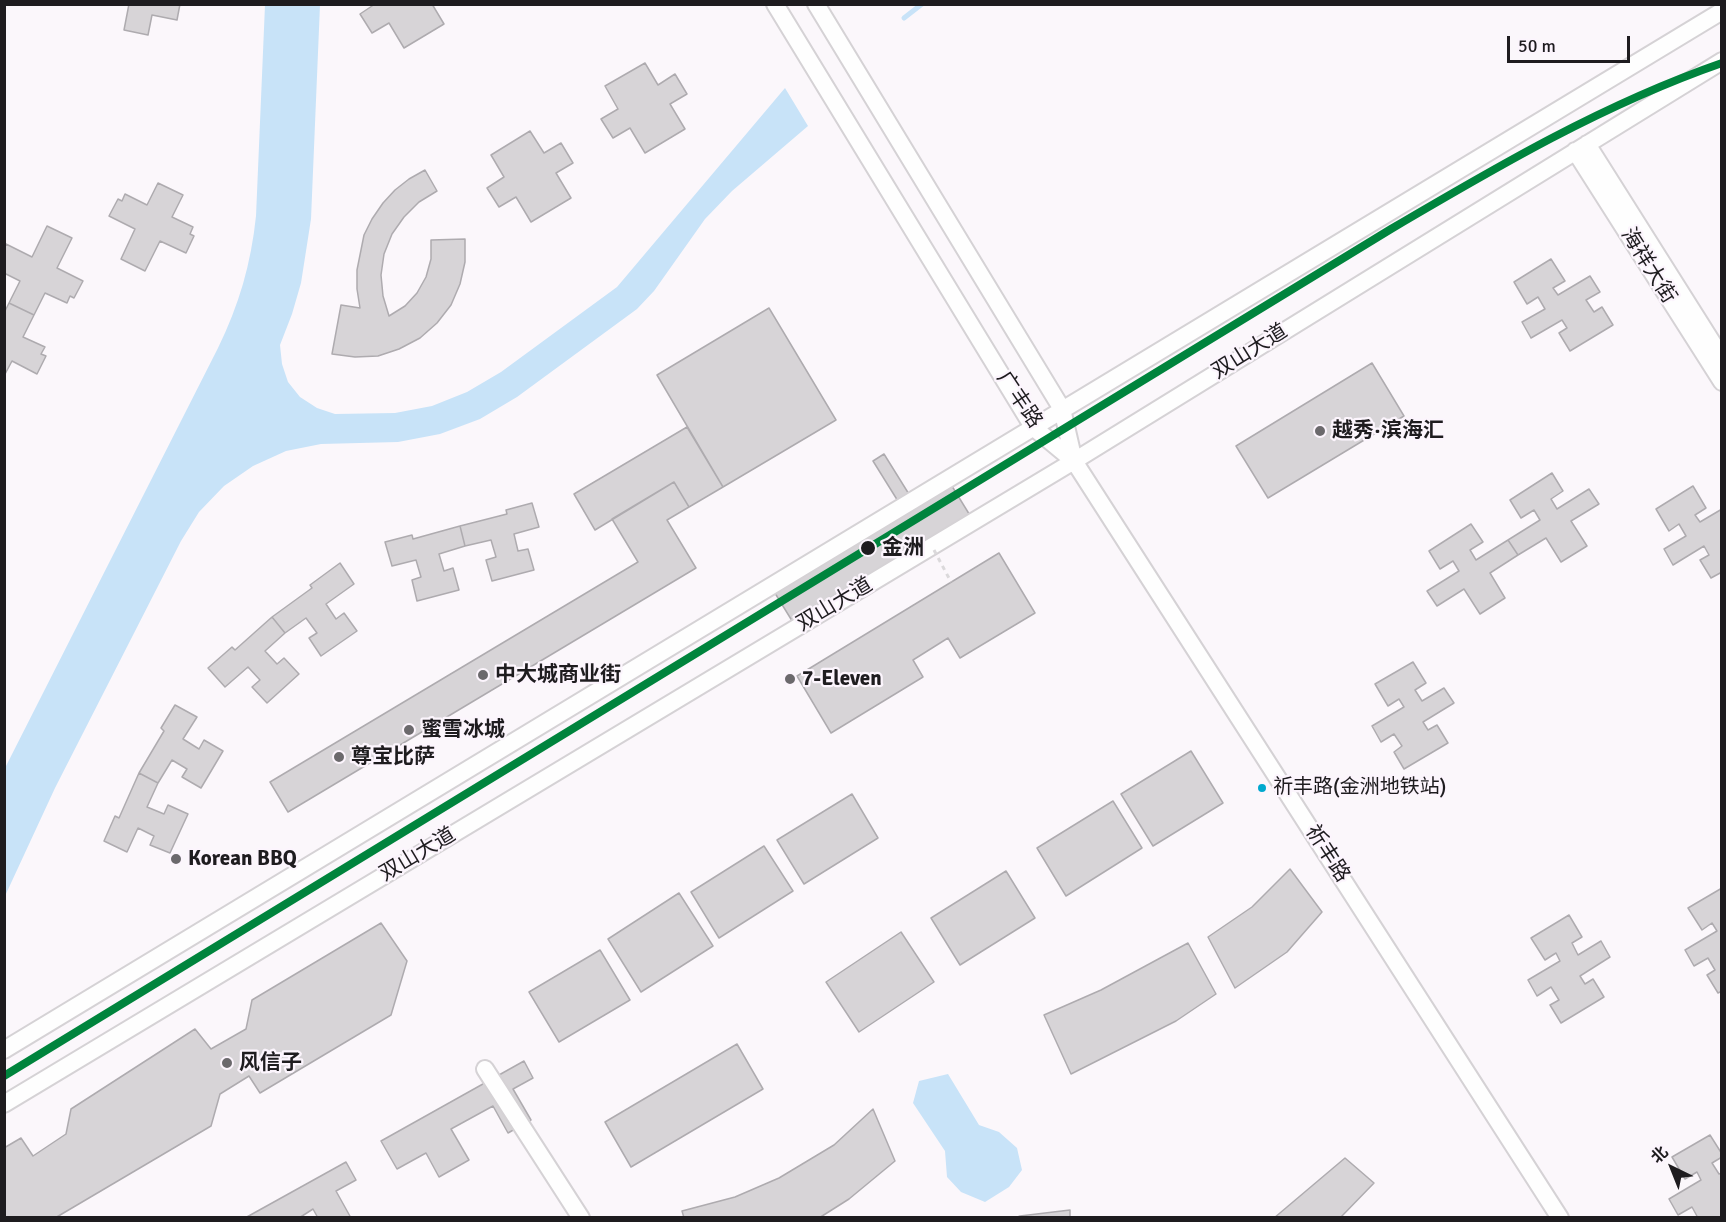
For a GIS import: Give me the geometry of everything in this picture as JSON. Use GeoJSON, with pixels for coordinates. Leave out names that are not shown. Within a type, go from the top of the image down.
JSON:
{"type":"FeatureCollection","features":[{"type":"Feature","properties":{"kind":"street","name":"广丰路"},"geometry":{"type":"LineString","coordinates":[[775,4],[1033,427],[1074,461]]}},
{"type":"Feature","properties":{"kind":"street","name":"广丰路"},"geometry":{"type":"LineString","coordinates":[[816,4],[1062,409],[1074,461]]}},
{"type":"Feature","properties":{"kind":"street"},"geometry":{"type":"LineString","coordinates":[[4,1050],[1722,11]]}},
{"type":"Feature","properties":{"kind":"street","name":"双山大道"},"geometry":{"type":"LineString","coordinates":[[4,1104],[1074,461],[1722,61]]}},
{"type":"Feature","properties":{"kind":"street","name":"海祥大街"},"geometry":{"type":"LineString","coordinates":[[1581,148],[1722,358]]}},
{"type":"Feature","properties":{"kind":"street","name":"海祥大街"},"geometry":{"type":"LineString","coordinates":[[1581,148],[1722,382]]}},
{"type":"Feature","properties":{"kind":"street","name":"祈丰路"},"geometry":{"type":"LineString","coordinates":[[1074,461],[1560,1218]]}},
{"type":"Feature","properties":{"kind":"street"},"geometry":{"type":"LineString","coordinates":[[485,1069],[581,1218]]}},
{"type":"Feature","properties":{"kind":"path"},"geometry":{"type":"LineString","coordinates":[[934,550],[951,582]]}},
{"type":"Feature","properties":{"kind":"water"},"geometry":{"type":"Polygon","coordinates":[[[265,5],[320,5],[311,219],[301,283],[280,345],[282,364],[288,382],[300,397],[317,408],[335,414],[395,413],[432,406],[467,392],[501,372],[617,287],[785,88],[808,126],[732,191],[705,219],[654,291],[637,309],[517,397],[480,419],[440,434],[398,442],[321,444],[286,451],[253,466],[224,486],[199,512],[181,541],[55,788],[5,896],[5,768],[218,348],[243,284],[256,216],[265,5]]]}},
{"type":"Feature","properties":{"kind":"water"},"geometry":{"type":"Polygon","coordinates":[[[948,1074],[979,1125],[999,1132],[1017,1148],[1022,1170],[1009,1187],[985,1202],[961,1192],[947,1177],[945,1151],[913,1103],[919,1081],[948,1074]]]}},
{"type":"Feature","properties":{"kind":"building"},"geometry":{"type":"Polygon","coordinates":[[[129,4],[180,4],[177,20],[152,15],[148,35],[124,30],[129,4]]]}},
{"type":"Feature","properties":{"kind":"building"},"geometry":{"type":"Polygon","coordinates":[[[375,4],[432,4],[444,24],[404,48],[389,23],[372,33],[360,14],[375,4]]]}},
{"type":"Feature","properties":{"kind":"building"},"geometry":{"type":"Polygon","coordinates":[[[645,63],[658,85],[675,74],[687,94],[670,104],[685,129],[645,153],[630,128],[613,138],[601,119],[618,109],[605,86],[645,63]]]}},
{"type":"Feature","properties":{"kind":"building"},"geometry":{"type":"Polygon","coordinates":[[[530,131],[544,153],[561,143],[573,163],[556,173],[571,198],[531,222],[516,197],[499,207],[487,188],[504,177],[491,155],[530,131]]]}},
{"type":"Feature","properties":{"kind":"building"},"geometry":{"type":"Polygon","coordinates":[[[425,170],[437,191],[419,202],[392,234],[384,254],[381,275],[383,296],[389,316],[405,306],[417,293],[426,277],[431,259],[431,240],[465,239],[465,262],[460,284],[451,305],[437,323],[420,338],[399,349],[378,356],[355,357],[332,354],[341,305],[360,308],[357,270],[364,235],[372,219],[395,190],[425,170]]]}},
{"type":"Feature","properties":{"kind":"building"},"geometry":{"type":"Polygon","coordinates":[[[158,183],[183,195],[172,217],[193,227],[190,234],[194,236],[186,253],[160,241],[145,271],[121,259],[135,229],[109,216],[118,199],[122,201],[125,194],[147,205],[158,183]]]}},
{"type":"Feature","properties":{"kind":"building"},"geometry":{"type":"Polygon","coordinates":[[[47,226],[72,238],[57,268],[83,281],[74,298],[70,296],[67,303],[45,293],[34,315],[9,303],[20,281],[4,273],[4,247],[6,244],[32,257],[47,226]]]}},
{"type":"Feature","properties":{"kind":"building"},"geometry":{"type":"Polygon","coordinates":[[[1551,259],[1565,281],[1553,288],[1558,295],[1590,276],[1600,292],[1586,300],[1594,312],[1602,307],[1613,325],[1570,351],[1559,333],[1567,328],[1562,320],[1531,338],[1522,322],[1545,309],[1538,297],[1527,304],[1514,282],[1551,259]]]}},
{"type":"Feature","properties":{"kind":"building"},"geometry":{"type":"Polygon","coordinates":[[[9,303],[34,315],[23,337],[45,347],[41,354],[46,356],[37,374],[12,361],[4,376],[4,313],[9,303]]]}},
{"type":"Feature","properties":{"kind":"building"},"geometry":{"type":"Polygon","coordinates":[[[769,308],[836,420],[723,487],[657,375],[769,308]]]}},
{"type":"Feature","properties":{"kind":"building","name":"越秀·滨海汇"},"geometry":{"type":"Polygon","coordinates":[[[1372,363],[1404,416],[1268,498],[1236,446],[1372,363]]]}},
{"type":"Feature","properties":{"kind":"building"},"geometry":{"type":"Polygon","coordinates":[[[687,427],[723,487],[689,507],[674,482],[595,530],[574,494],[687,427]]]}},
{"type":"Feature","properties":{"kind":"building","name":"金洲"},"geometry":{"type":"Polygon","coordinates":[[[884,454],[912,499],[947,478],[971,517],[794,624],[770,585],[901,506],[873,461],[884,454]]]}},
{"type":"Feature","properties":{"kind":"building"},"geometry":{"type":"Polygon","coordinates":[[[1552,473],[1563,491],[1551,499],[1557,509],[1589,489],[1599,504],[1571,521],[1587,546],[1561,562],[1546,538],[1518,555],[1508,540],[1540,520],[1534,510],[1521,518],[1510,500],[1552,473]]]}},
{"type":"Feature","properties":{"kind":"building","name":"中大城商业街"},"geometry":{"type":"Polygon","coordinates":[[[674,482],[689,507],[667,520],[696,568],[288,812],[270,782],[638,562],[612,519],[674,482]]]}},
{"type":"Feature","properties":{"kind":"building"},"geometry":{"type":"Polygon","coordinates":[[[1693,486],[1706,508],[1695,515],[1700,522],[1722,509],[1722,572],[1711,578],[1700,560],[1709,555],[1704,546],[1673,565],[1664,549],[1686,536],[1679,524],[1669,531],[1656,509],[1693,486]]]}},
{"type":"Feature","properties":{"kind":"building"},"geometry":{"type":"Polygon","coordinates":[[[532,503],[539,527],[514,534],[518,551],[528,549],[534,570],[492,581],[486,560],[496,557],[491,540],[465,546],[460,526],[507,514],[506,510],[532,503]]]}},
{"type":"Feature","properties":{"kind":"building"},"geometry":{"type":"Polygon","coordinates":[[[1471,524],[1483,542],[1470,550],[1476,560],[1508,540],[1518,555],[1490,573],[1505,598],[1480,614],[1464,589],[1437,606],[1427,591],[1459,571],[1453,561],[1440,569],[1429,551],[1471,524]]]}},
{"type":"Feature","properties":{"kind":"building"},"geometry":{"type":"Polygon","coordinates":[[[460,526],[465,546],[439,554],[444,571],[453,568],[459,590],[417,601],[412,580],[421,577],[416,560],[392,566],[385,542],[412,535],[413,539],[460,526]]]}},
{"type":"Feature","properties":{"kind":"building"},"geometry":{"type":"Polygon","coordinates":[[[999,553],[1035,613],[960,658],[948,638],[913,660],[923,677],[831,733],[797,676],[999,553]]]}},
{"type":"Feature","properties":{"kind":"building"},"geometry":{"type":"Polygon","coordinates":[[[340,563],[354,584],[326,604],[336,619],[344,613],[357,631],[321,656],[309,638],[317,633],[306,618],[285,633],[272,617],[312,588],[310,585],[340,563]]]}},
{"type":"Feature","properties":{"kind":"building"},"geometry":{"type":"Polygon","coordinates":[[[272,617],[285,633],[265,651],[277,664],[284,658],[299,674],[267,703],[252,687],[260,680],[248,667],[225,687],[208,668],[232,647],[235,650],[272,617]]]}},
{"type":"Feature","properties":{"kind":"building"},"geometry":{"type":"Polygon","coordinates":[[[1413,662],[1426,683],[1415,690],[1422,701],[1444,688],[1454,703],[1423,722],[1428,730],[1437,725],[1448,743],[1404,769],[1394,752],[1402,746],[1394,734],[1381,742],[1372,726],[1404,707],[1399,699],[1388,706],[1375,684],[1413,662]]]}},
{"type":"Feature","properties":{"kind":"building"},"geometry":{"type":"Polygon","coordinates":[[[175,705],[197,717],[183,739],[199,749],[204,740],[223,751],[201,788],[182,777],[187,769],[172,760],[158,783],[139,773],[164,731],[161,728],[175,705]]]}},
{"type":"Feature","properties":{"kind":"building"},"geometry":{"type":"Polygon","coordinates":[[[1191,751],[1223,803],[1153,846],[1121,794],[1191,751]]]}},
{"type":"Feature","properties":{"kind":"building"},"geometry":{"type":"Polygon","coordinates":[[[139,773],[158,783],[147,807],[164,814],[168,805],[188,814],[170,853],[150,845],[154,836],[138,828],[127,852],[104,841],[115,816],[119,818],[139,773]]]}},
{"type":"Feature","properties":{"kind":"building"},"geometry":{"type":"Polygon","coordinates":[[[852,794],[878,838],[804,884],[777,840],[852,794]]]}},
{"type":"Feature","properties":{"kind":"building"},"geometry":{"type":"Polygon","coordinates":[[[1113,801],[1142,848],[1066,896],[1037,848],[1113,801]]]}},
{"type":"Feature","properties":{"kind":"building"},"geometry":{"type":"Polygon","coordinates":[[[764,846],[793,891],[719,938],[691,892],[764,846]]]}},
{"type":"Feature","properties":{"kind":"building"},"geometry":{"type":"Polygon","coordinates":[[[1290,869],[1322,912],[1287,952],[1235,988],[1208,937],[1252,907],[1290,869]]]}},
{"type":"Feature","properties":{"kind":"building"},"geometry":{"type":"Polygon","coordinates":[[[1006,871],[1035,918],[960,965],[931,918],[1006,871]]]}},
{"type":"Feature","properties":{"kind":"building"},"geometry":{"type":"Polygon","coordinates":[[[1722,888],[1722,991],[1718,993],[1707,975],[1715,970],[1708,958],[1694,966],[1685,950],[1717,931],[1712,923],[1702,930],[1688,908],[1722,888]]]}},
{"type":"Feature","properties":{"kind":"building"},"geometry":{"type":"Polygon","coordinates":[[[679,893],[713,946],[641,992],[608,939],[679,893]]]}},
{"type":"Feature","properties":{"kind":"building"},"geometry":{"type":"Polygon","coordinates":[[[1569,915],[1582,937],[1572,943],[1578,955],[1601,941],[1610,957],[1580,976],[1585,984],[1593,979],[1604,997],[1561,1023],[1550,1005],[1559,1000],[1551,987],[1537,996],[1528,980],[1560,961],[1556,953],[1545,960],[1531,938],[1569,915]]]}},
{"type":"Feature","properties":{"kind":"building","name":"风信子"},"geometry":{"type":"Polygon","coordinates":[[[381,923],[407,961],[391,1015],[260,1093],[249,1076],[220,1094],[211,1126],[55,1218],[4,1218],[4,1148],[21,1138],[33,1156],[66,1134],[71,1109],[195,1029],[211,1049],[246,1029],[252,1000],[381,923]]]}},
{"type":"Feature","properties":{"kind":"building"},"geometry":{"type":"Polygon","coordinates":[[[901,932],[934,982],[859,1032],[826,982],[901,932]]]}},
{"type":"Feature","properties":{"kind":"building"},"geometry":{"type":"Polygon","coordinates":[[[1188,943],[1216,994],[1176,1021],[1071,1074],[1044,1015],[1101,990],[1188,943]]]}},
{"type":"Feature","properties":{"kind":"building"},"geometry":{"type":"Polygon","coordinates":[[[600,950],[630,1000],[559,1042],[529,992],[600,950]]]}},
{"type":"Feature","properties":{"kind":"building"},"geometry":{"type":"Polygon","coordinates":[[[737,1044],[763,1089],[631,1167],[605,1122],[737,1044]]]}},
{"type":"Feature","properties":{"kind":"building"},"geometry":{"type":"Polygon","coordinates":[[[524,1061],[533,1078],[513,1089],[531,1120],[508,1133],[493,1106],[451,1129],[469,1160],[439,1177],[426,1153],[397,1169],[381,1141],[524,1061]]]}},
{"type":"Feature","properties":{"kind":"building"},"geometry":{"type":"Polygon","coordinates":[[[873,1109],[895,1161],[849,1199],[819,1218],[684,1218],[682,1211],[735,1197],[779,1178],[834,1145],[873,1109]]]}},
{"type":"Feature","properties":{"kind":"building"},"geometry":{"type":"Polygon","coordinates":[[[1710,1135],[1722,1154],[1722,1157],[1712,1163],[1719,1174],[1722,1173],[1722,1218],[1698,1218],[1692,1207],[1678,1215],[1669,1199],[1701,1180],[1697,1172],[1685,1179],[1672,1157],[1710,1135]]]}},
{"type":"Feature","properties":{"kind":"building"},"geometry":{"type":"Polygon","coordinates":[[[1345,1158],[1374,1183],[1340,1218],[1274,1218],[1345,1158]]]}},
{"type":"Feature","properties":{"kind":"building"},"geometry":{"type":"Polygon","coordinates":[[[346,1162],[356,1180],[336,1191],[351,1218],[318,1218],[313,1209],[299,1218],[245,1218],[346,1162]]]}},
{"type":"Feature","properties":{"kind":"building"},"geometry":{"type":"Polygon","coordinates":[[[1070,1210],[1070,1218],[1015,1218],[1020,1216],[1070,1210]]]}},
{"type":"Feature","properties":{"kind":"waterway"},"geometry":{"type":"LineString","coordinates":[[904,18],[922,4]]}},
{"type":"Feature","properties":{"kind":"transit line"},"geometry":{"type":"LineString","coordinates":[[4,1076],[1391,229],[1552,138],[1636,97],[1722,63]]}},
{"type":"Feature","properties":{"kind":"place","name":"越秀·滨海汇"},"geometry":{"type":"Point","coordinates":[1320,431]}},
{"type":"Feature","properties":{"kind":"place","name":"金洲"},"geometry":{"type":"Point","coordinates":[868,548]}},
{"type":"Feature","properties":{"kind":"place","name":"中大城商业街"},"geometry":{"type":"Point","coordinates":[483,675]}},
{"type":"Feature","properties":{"kind":"place","name":"7-Eleven"},"geometry":{"type":"Point","coordinates":[790,679]}},
{"type":"Feature","properties":{"kind":"place","name":"蜜雪冰城"},"geometry":{"type":"Point","coordinates":[409,730]}},
{"type":"Feature","properties":{"kind":"place","name":"尊宝比萨"},"geometry":{"type":"Point","coordinates":[339,757]}},
{"type":"Feature","properties":{"kind":"place","name":"祈丰路(金洲地铁站)"},"geometry":{"type":"Point","coordinates":[1262,788]}},
{"type":"Feature","properties":{"kind":"place","name":"Korean BBQ"},"geometry":{"type":"Point","coordinates":[176,859]}},
{"type":"Feature","properties":{"kind":"place","name":"风信子"},"geometry":{"type":"Point","coordinates":[227,1063]}}]}
